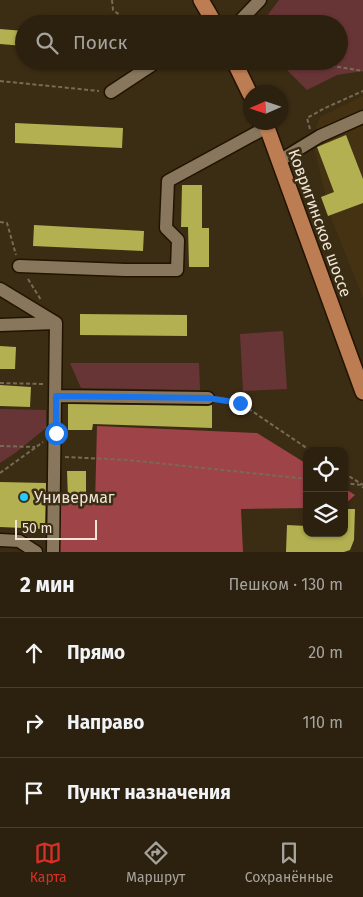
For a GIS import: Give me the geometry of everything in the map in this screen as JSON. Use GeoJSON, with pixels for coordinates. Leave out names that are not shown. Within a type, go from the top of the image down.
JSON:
{"type":"FeatureCollection","features":[{"type":"Feature","properties":{"kind":"main road"},"geometry":{"type":"LineString","coordinates":[[201,0],[209,15]]}},
{"type":"Feature","properties":{"kind":"main road"},"geometry":{"type":"LineString","coordinates":[[238,70],[246,85]]}},
{"type":"Feature","properties":{"kind":"main road","name":"Ковригинское шоссе"},"geometry":{"type":"LineString","coordinates":[[268,130],[363,392]]}},
{"type":"Feature","properties":{"kind":"street"},"geometry":{"type":"LineString","coordinates":[[246,15],[260,0]]}},
{"type":"Feature","properties":{"kind":"street"},"geometry":{"type":"LineString","coordinates":[[111,92],[144,70]]}},
{"type":"Feature","properties":{"kind":"street"},"geometry":{"type":"LineString","coordinates":[[279,161],[300,153],[320,136],[363,117]]}},
{"type":"Feature","properties":{"kind":"street"},"geometry":{"type":"LineString","coordinates":[[19,266],[177,270],[178,240],[166,228],[168,181],[257,130]]}},
{"type":"Feature","properties":{"kind":"street"},"geometry":{"type":"LineString","coordinates":[[0,289],[56,323]]}},
{"type":"Feature","properties":{"kind":"street"},"geometry":{"type":"LineString","coordinates":[[0,325],[56,323]]}},
{"type":"Feature","properties":{"kind":"street"},"geometry":{"type":"LineString","coordinates":[[53,552],[56,323]]}},
{"type":"Feature","properties":{"kind":"street"},"geometry":{"type":"LineString","coordinates":[[56,390],[208,398]]}},
{"type":"Feature","properties":{"kind":"street"},"geometry":{"type":"LineString","coordinates":[[0,540],[19,541],[36,552]]}},
{"type":"Feature","properties":{"kind":"path"},"geometry":{"type":"LineString","coordinates":[[112,0],[114,10],[120,15]]}},
{"type":"Feature","properties":{"kind":"path"},"geometry":{"type":"LineString","coordinates":[[348,68],[363,71]]}},
{"type":"Feature","properties":{"kind":"path"},"geometry":{"type":"LineString","coordinates":[[0,81],[111,92]]}},
{"type":"Feature","properties":{"kind":"path"},"geometry":{"type":"LineString","coordinates":[[312,141],[307,118],[363,91]]}},
{"type":"Feature","properties":{"kind":"path"},"geometry":{"type":"LineString","coordinates":[[0,222],[7,223],[19,266],[56,323]]}},
{"type":"Feature","properties":{"kind":"path"},"geometry":{"type":"LineString","coordinates":[[0,383],[56,390]]}},
{"type":"Feature","properties":{"kind":"path"},"geometry":{"type":"LineString","coordinates":[[208,398],[240,403],[305,447]]}},
{"type":"Feature","properties":{"kind":"path"},"geometry":{"type":"LineString","coordinates":[[0,473],[56,433]]}},
{"type":"Feature","properties":{"kind":"path"},"geometry":{"type":"LineString","coordinates":[[0,446],[36,447]]}},
{"type":"Feature","properties":{"kind":"path"},"geometry":{"type":"LineString","coordinates":[[55,457],[128,460],[303,479]]}},
{"type":"Feature","properties":{"kind":"path"},"geometry":{"type":"LineString","coordinates":[[348,476],[363,486]]}},
{"type":"Feature","properties":{"kind":"path"},"geometry":{"type":"LineString","coordinates":[[348,484],[363,486]]}},
{"type":"Feature","properties":{"kind":"shaded area"},"geometry":{"type":"Polygon","coordinates":[[[279,0],[363,0],[363,71],[337,75],[307,90],[287,70],[348,70],[348,15],[268,15],[279,0]]]}},
{"type":"Feature","properties":{"kind":"shaded area"},"geometry":{"type":"Polygon","coordinates":[[[363,96],[363,298],[330,215],[314,147],[320,143],[320,136],[316,126],[320,117],[363,96]]]}},
{"type":"Feature","properties":{"kind":"shaded area"},"geometry":{"type":"Polygon","coordinates":[[[283,331],[287,389],[243,391],[240,334],[283,331]]]}},
{"type":"Feature","properties":{"kind":"shaded area"},"geometry":{"type":"Polygon","coordinates":[[[70,363],[199,363],[200,390],[81,388],[70,363]]]}},
{"type":"Feature","properties":{"kind":"shaded area"},"geometry":{"type":"Polygon","coordinates":[[[0,409],[46,410],[46,428],[0,463],[0,409]]]}},
{"type":"Feature","properties":{"kind":"shaded area"},"geometry":{"type":"Polygon","coordinates":[[[97,426],[257,433],[303,462],[303,508],[241,509],[243,552],[59,552],[59,503],[95,504],[97,426]]]}},
{"type":"Feature","properties":{"kind":"shaded area"},"geometry":{"type":"Polygon","coordinates":[[[348,491],[355,495],[348,501],[348,491]]]}},
{"type":"Feature","properties":{"kind":"building"},"geometry":{"type":"Polygon","coordinates":[[[0,29],[15,30],[15,45],[0,44],[0,29]]]}},
{"type":"Feature","properties":{"kind":"building"},"geometry":{"type":"Polygon","coordinates":[[[15,123],[123,128],[122,148],[15,143],[15,123]]]}},
{"type":"Feature","properties":{"kind":"building"},"geometry":{"type":"Polygon","coordinates":[[[346,135],[363,179],[363,203],[328,216],[321,197],[334,192],[317,147],[346,135]]]}},
{"type":"Feature","properties":{"kind":"building"},"geometry":{"type":"Polygon","coordinates":[[[182,185],[202,185],[202,228],[209,228],[209,267],[189,267],[188,227],[181,227],[182,185]]]}},
{"type":"Feature","properties":{"kind":"building"},"geometry":{"type":"Polygon","coordinates":[[[34,225],[144,231],[143,251],[33,246],[34,225]]]}},
{"type":"Feature","properties":{"kind":"building"},"geometry":{"type":"Polygon","coordinates":[[[80,314],[187,315],[187,336],[80,335],[80,314]]]}},
{"type":"Feature","properties":{"kind":"building"},"geometry":{"type":"Polygon","coordinates":[[[0,346],[16,347],[15,369],[0,369],[0,346]]]}},
{"type":"Feature","properties":{"kind":"building"},"geometry":{"type":"Polygon","coordinates":[[[0,385],[31,387],[30,407],[0,406],[0,385]]]}},
{"type":"Feature","properties":{"kind":"building"},"geometry":{"type":"Polygon","coordinates":[[[68,404],[212,405],[212,428],[93,424],[92,430],[68,430],[68,404]]]}},
{"type":"Feature","properties":{"kind":"building"},"geometry":{"type":"Polygon","coordinates":[[[67,471],[86,471],[86,499],[68,499],[67,471]]]}},
{"type":"Feature","properties":{"kind":"building","name":"Универмаг"},"geometry":{"type":"Polygon","coordinates":[[[0,482],[46,483],[45,529],[0,527],[0,482]]]}},
{"type":"Feature","properties":{"kind":"building"},"geometry":{"type":"Polygon","coordinates":[[[348,509],[355,509],[354,540],[350,550],[344,552],[286,552],[287,525],[303,526],[303,537],[348,537],[348,509]]]}},
{"type":"Feature","properties":{"kind":"place","name":"Универмаг"},"geometry":{"type":"Point","coordinates":[24,497]}},
{"type":"Feature","properties":{"kind":"route"},"geometry":{"type":"LineString","coordinates":[[56,433],[56,396],[208,398],[240,403]]}}]}
